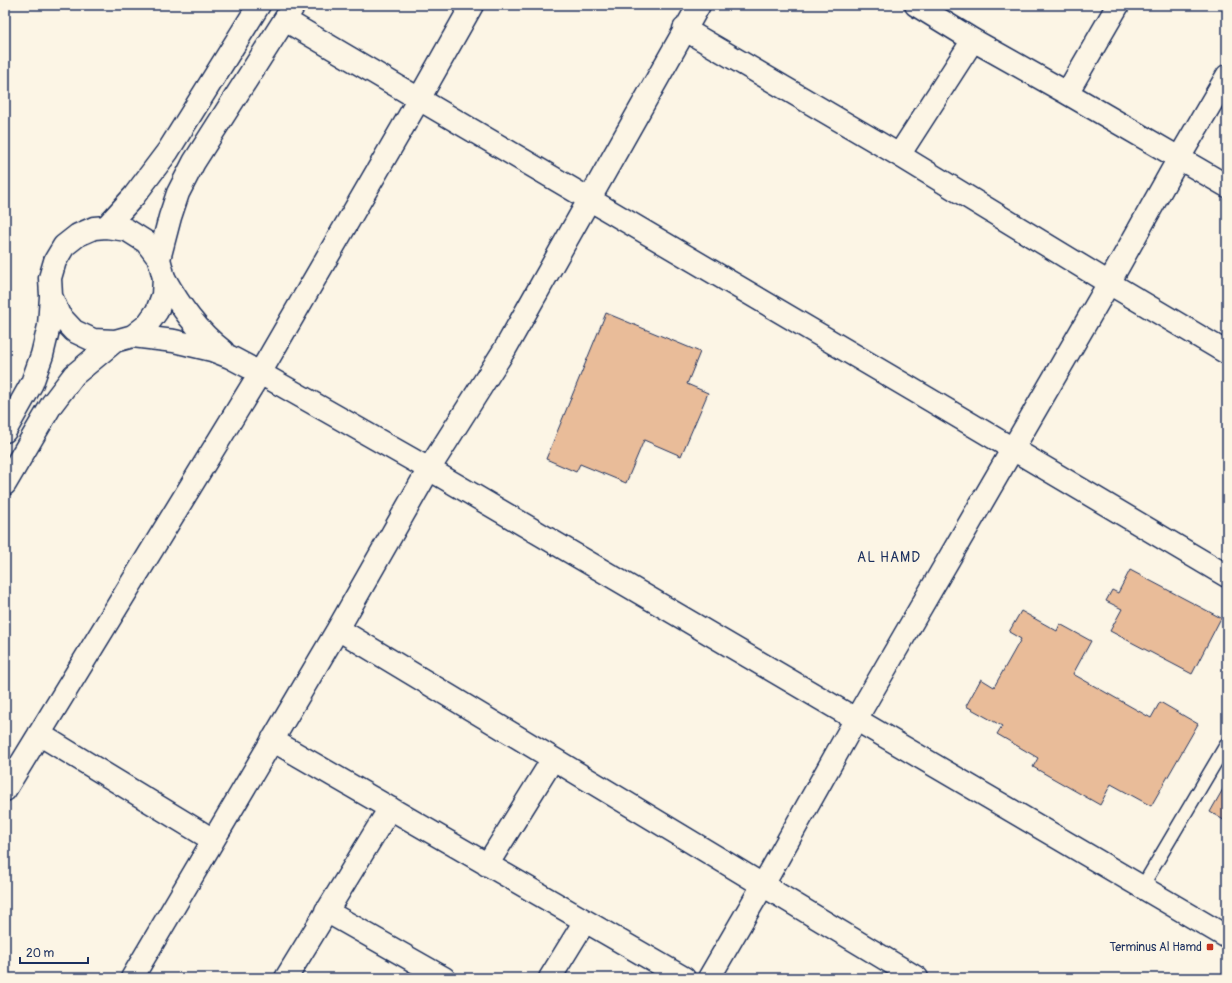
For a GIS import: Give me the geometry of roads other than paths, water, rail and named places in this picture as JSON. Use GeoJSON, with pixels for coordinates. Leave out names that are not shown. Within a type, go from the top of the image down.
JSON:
{"type":"FeatureCollection","features":[{"type":"Feature","properties":{"kind":"street"},"geometry":{"type":"LineString","coordinates":[[106,226],[134,196],[168,151],[260,5]]}},
{"type":"Feature","properties":{"kind":"street"},"geometry":{"type":"LineString","coordinates":[[5,790],[260,373],[472,5]]}},
{"type":"Feature","properties":{"kind":"street"},"geometry":{"type":"LineString","coordinates":[[132,978],[338,629],[429,470],[505,349],[684,29],[699,5]]}},
{"type":"Feature","properties":{"kind":"street"},"geometry":{"type":"LineString","coordinates":[[916,5],[973,40],[1067,92],[1227,186]]}},
{"type":"Feature","properties":{"kind":"street"},"geometry":{"type":"LineString","coordinates":[[1067,92],[1118,5]]}},
{"type":"Feature","properties":{"kind":"street"},"geometry":{"type":"LineString","coordinates":[[5,484],[52,404],[74,375],[124,339],[147,325],[157,311],[163,295],[161,268],[170,216],[178,193],[194,162],[289,12],[419,99],[588,200],[1013,448],[1227,576]]}},
{"type":"Feature","properties":{"kind":"street"},"geometry":{"type":"LineString","coordinates":[[684,29],[899,154],[1109,283],[1227,353]]}},
{"type":"Feature","properties":{"kind":"street"},"geometry":{"type":"LineString","coordinates":[[899,154],[973,40]]}},
{"type":"Feature","properties":{"kind":"street"},"geometry":{"type":"LineString","coordinates":[[709,978],[856,719],[1109,283],[1227,76]]}},
{"type":"Feature","properties":{"kind":"street"},"geometry":{"type":"LineString","coordinates":[[5,431],[32,383],[42,355],[48,326],[51,296],[50,278],[55,261],[64,246],[78,235],[94,228],[106,226],[127,230],[146,242],[175,297],[195,325],[214,344],[230,357]]}},
{"type":"Feature","properties":{"kind":"street"},"geometry":{"type":"LineString","coordinates":[[51,296],[59,315],[74,331],[93,340],[174,340],[206,348],[230,357],[260,373],[856,719],[1227,937]]}},
{"type":"Feature","properties":{"kind":"street"},"geometry":{"type":"LineString","coordinates":[[338,629],[916,978]]}},
{"type":"Feature","properties":{"kind":"street"},"geometry":{"type":"LineString","coordinates":[[39,734],[213,840]]}},
{"type":"Feature","properties":{"kind":"street"},"geometry":{"type":"LineString","coordinates":[[272,740],[684,978]]}},
{"type":"Feature","properties":{"kind":"street"},"geometry":{"type":"LineString","coordinates":[[487,865],[553,759]]}},
{"type":"Feature","properties":{"kind":"street"},"geometry":{"type":"LineString","coordinates":[[286,978],[390,808]]}},
{"type":"Feature","properties":{"kind":"street"},"geometry":{"type":"LineString","coordinates":[[326,911],[440,977]]}},
{"type":"Feature","properties":{"kind":"street"},"geometry":{"type":"LineString","coordinates":[[550,978],[585,921]]}},
{"type":"Feature","properties":{"kind":"lane"},"geometry":{"type":"LineString","coordinates":[[1142,887],[1227,744]]}},
{"type":"Feature","properties":{"kind":"place","name":"Terminus Al Hamd"},"geometry":{"type":"Point","coordinates":[1210,947]}},
{"type":"Feature","properties":{"kind":"district","name":"AL HAMD"},"geometry":{"type":"Point","coordinates":[889,557]}}]}
